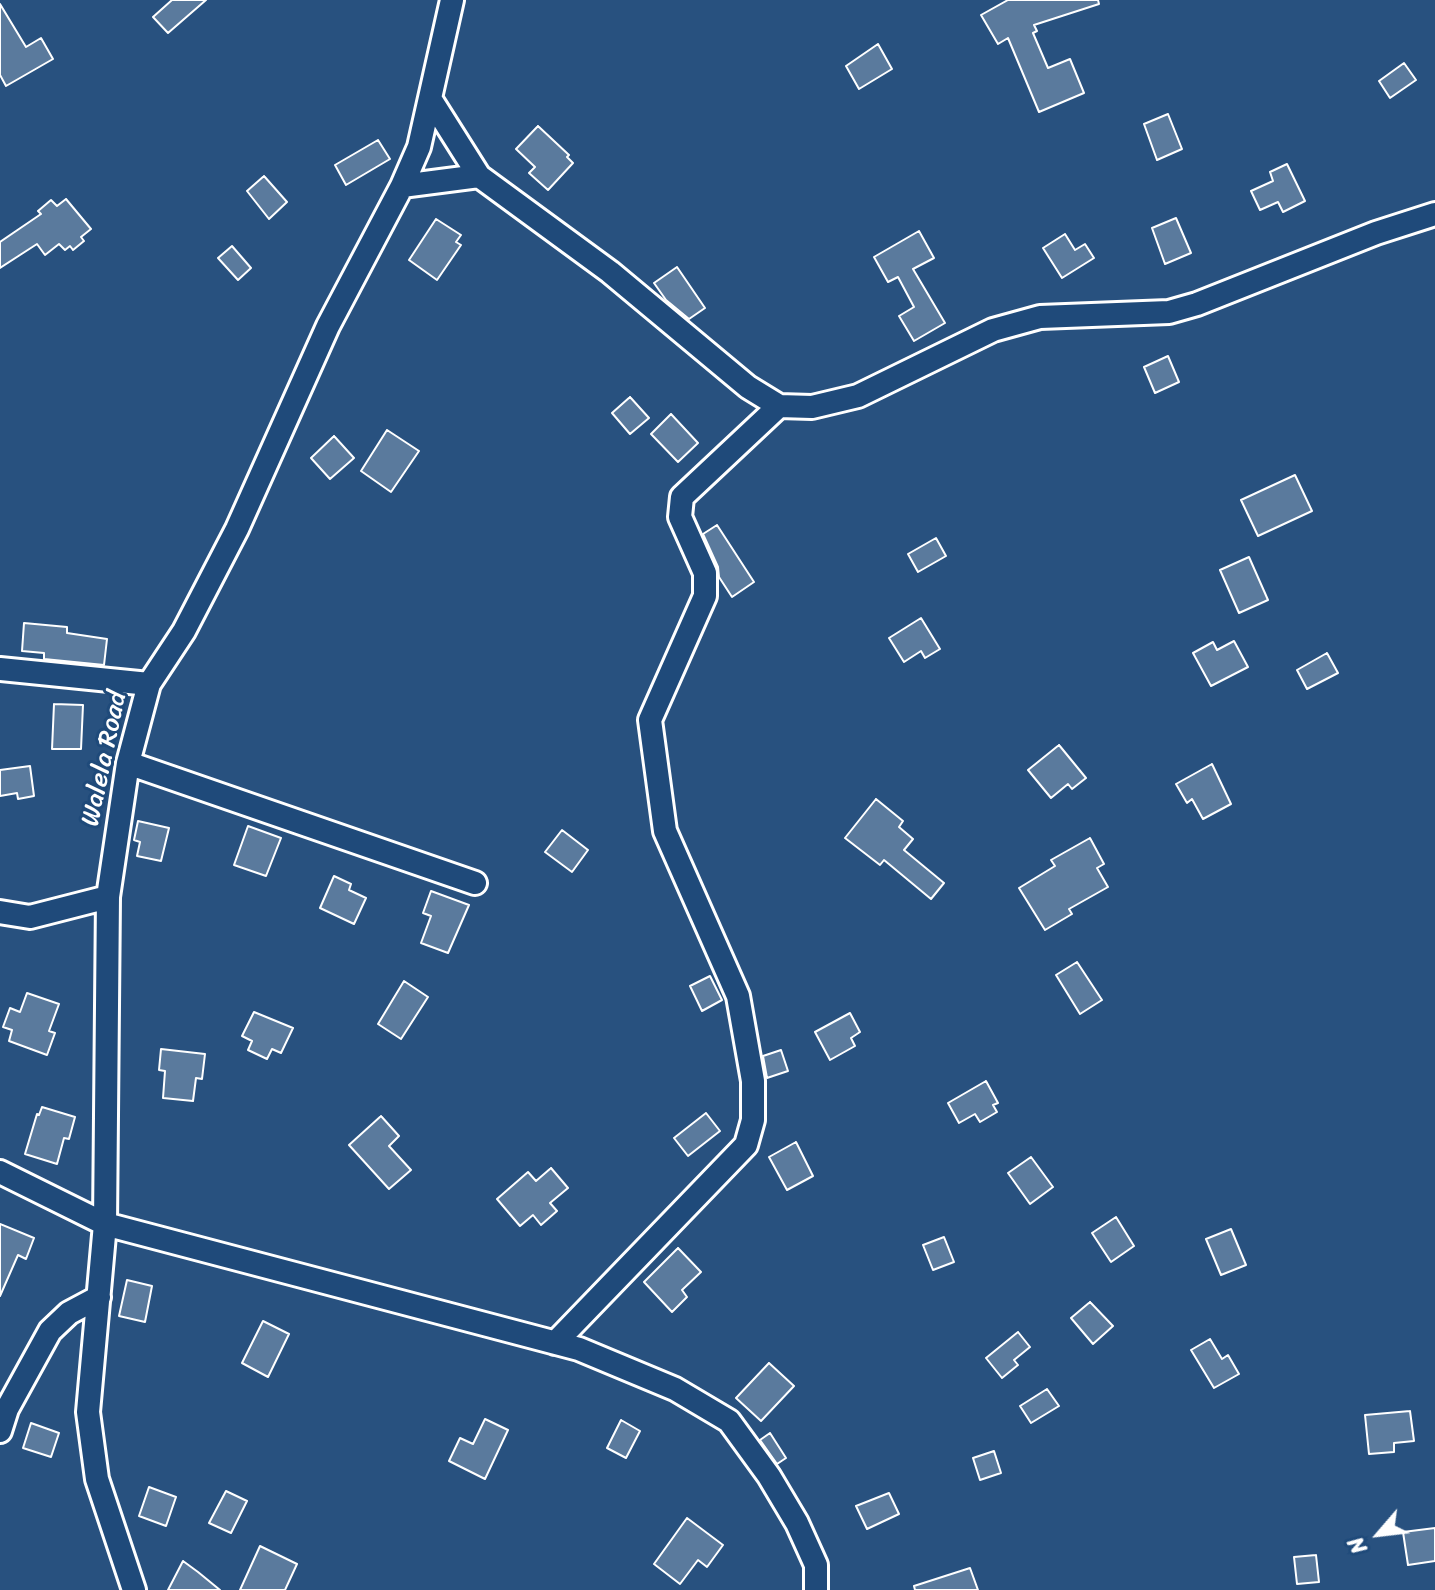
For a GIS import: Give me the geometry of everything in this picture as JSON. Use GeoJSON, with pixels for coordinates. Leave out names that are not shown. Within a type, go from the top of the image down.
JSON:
{"type":"FeatureCollection","features":[{"type":"Feature","properties":{"kind":"street","name":"Walela Road"},"geometry":{"type":"LineString","coordinates":[[134,1590],[97,1479],[88,1412],[105,1224],[108,897],[128,763],[149,684],[184,631],[237,529],[328,326],[402,186],[419,147],[452,0]]}},
{"type":"Feature","properties":{"kind":"street"},"geometry":{"type":"LineString","coordinates":[[431,100],[479,176],[610,272],[748,387],[779,406],[812,407],[858,396],[993,330],[1040,317],[1169,312],[1197,304],[1376,233],[1435,214]]}},
{"type":"Feature","properties":{"kind":"street"},"geometry":{"type":"LineString","coordinates":[[402,186],[479,176]]}},
{"type":"Feature","properties":{"kind":"street"},"geometry":{"type":"LineString","coordinates":[[555,1343],[746,1145],[753,1120],[753,1081],[738,996],[665,831],[650,720],[705,596],[705,573],[680,517],[682,497],[779,406]]}},
{"type":"Feature","properties":{"kind":"street"},"geometry":{"type":"LineString","coordinates":[[0,669],[149,684]]}},
{"type":"Feature","properties":{"kind":"street"},"geometry":{"type":"LineString","coordinates":[[128,763],[475,883]]}},
{"type":"Feature","properties":{"kind":"street"},"geometry":{"type":"LineString","coordinates":[[0,912],[30,917],[108,897]]}},
{"type":"Feature","properties":{"kind":"street"},"geometry":{"type":"LineString","coordinates":[[0,1172],[105,1224],[579,1349],[675,1389],[729,1421],[769,1476],[797,1523],[816,1565],[816,1590]]}},
{"type":"Feature","properties":{"kind":"street"},"geometry":{"type":"LineString","coordinates":[[0,1431],[7,1409],[50,1331],[69,1313],[99,1297]]}},
{"type":"Feature","properties":{"kind":"building"},"geometry":{"type":"Polygon","coordinates":[[[172,0],[206,0],[168,33],[153,17],[172,0]]]}},
{"type":"Feature","properties":{"kind":"building"},"geometry":{"type":"Polygon","coordinates":[[[1008,0],[1098,0],[1099,4],[1034,25],[1037,31],[1033,33],[1048,68],[1070,59],[1084,93],[1039,112],[1008,38],[998,44],[981,15],[1008,0]]]}},
{"type":"Feature","properties":{"kind":"building"},"geometry":{"type":"Polygon","coordinates":[[[0,4],[26,47],[41,38],[53,59],[6,86],[0,75],[0,4]]]}},
{"type":"Feature","properties":{"kind":"building"},"geometry":{"type":"Polygon","coordinates":[[[878,44],[892,69],[859,89],[846,66],[878,44]]]}},
{"type":"Feature","properties":{"kind":"building"},"geometry":{"type":"Polygon","coordinates":[[[1404,63],[1416,80],[1390,98],[1379,81],[1404,63]]]}},
{"type":"Feature","properties":{"kind":"building"},"geometry":{"type":"Polygon","coordinates":[[[1168,114],[1182,149],[1157,160],[1144,124],[1168,114]]]}},
{"type":"Feature","properties":{"kind":"building"},"geometry":{"type":"Polygon","coordinates":[[[538,126],[569,155],[567,157],[573,163],[548,190],[529,173],[535,167],[516,149],[538,126]]]}},
{"type":"Feature","properties":{"kind":"building"},"geometry":{"type":"Polygon","coordinates":[[[378,140],[390,159],[346,185],[335,165],[378,140]]]}},
{"type":"Feature","properties":{"kind":"building"},"geometry":{"type":"Polygon","coordinates":[[[1287,164],[1305,201],[1283,212],[1278,202],[1260,210],[1251,191],[1273,181],[1270,172],[1287,164]]]}},
{"type":"Feature","properties":{"kind":"building"},"geometry":{"type":"Polygon","coordinates":[[[264,176],[287,202],[269,219],[247,191],[264,176]]]}},
{"type":"Feature","properties":{"kind":"building"},"geometry":{"type":"Polygon","coordinates":[[[66,199],[91,229],[81,237],[84,241],[73,250],[70,246],[65,250],[59,244],[45,255],[37,244],[0,268],[0,242],[41,214],[38,211],[51,200],[57,206],[66,199]]]}},
{"type":"Feature","properties":{"kind":"building"},"geometry":{"type":"Polygon","coordinates":[[[1176,218],[1191,253],[1165,264],[1152,228],[1176,218]]]}},
{"type":"Feature","properties":{"kind":"building"},"geometry":{"type":"Polygon","coordinates":[[[436,219],[461,235],[456,242],[461,245],[437,280],[409,260],[436,219]]]}},
{"type":"Feature","properties":{"kind":"building"},"geometry":{"type":"Polygon","coordinates":[[[919,231],[934,258],[913,269],[945,323],[914,341],[899,316],[914,307],[898,277],[888,282],[874,257],[919,231]]]}},
{"type":"Feature","properties":{"kind":"building"},"geometry":{"type":"Polygon","coordinates":[[[1065,234],[1075,250],[1085,244],[1094,258],[1062,278],[1043,248],[1065,234]]]}},
{"type":"Feature","properties":{"kind":"building"},"geometry":{"type":"Polygon","coordinates":[[[232,246],[251,268],[238,280],[218,258],[232,246]]]}},
{"type":"Feature","properties":{"kind":"building"},"geometry":{"type":"Polygon","coordinates":[[[677,267],[705,308],[689,319],[666,300],[654,283],[677,267]]]}},
{"type":"Feature","properties":{"kind":"building"},"geometry":{"type":"Polygon","coordinates":[[[1168,356],[1179,382],[1155,393],[1144,367],[1168,356]]]}},
{"type":"Feature","properties":{"kind":"building"},"geometry":{"type":"Polygon","coordinates":[[[630,397],[649,418],[630,434],[612,413],[630,397]]]}},
{"type":"Feature","properties":{"kind":"building"},"geometry":{"type":"Polygon","coordinates":[[[671,414],[698,443],[678,462],[651,434],[671,414]]]}},
{"type":"Feature","properties":{"kind":"building"},"geometry":{"type":"Polygon","coordinates":[[[387,430],[419,451],[391,492],[361,471],[387,430]]]}},
{"type":"Feature","properties":{"kind":"building"},"geometry":{"type":"Polygon","coordinates":[[[334,436],[354,458],[330,479],[311,458],[334,436]]]}},
{"type":"Feature","properties":{"kind":"building"},"geometry":{"type":"Polygon","coordinates":[[[1295,475],[1312,511],[1258,536],[1241,500],[1295,475]]]}},
{"type":"Feature","properties":{"kind":"building"},"geometry":{"type":"Polygon","coordinates":[[[717,525],[754,582],[732,597],[719,577],[718,567],[703,534],[717,525]]]}},
{"type":"Feature","properties":{"kind":"building"},"geometry":{"type":"Polygon","coordinates":[[[936,538],[946,556],[918,572],[908,554],[936,538]]]}},
{"type":"Feature","properties":{"kind":"building"},"geometry":{"type":"Polygon","coordinates":[[[1249,557],[1268,600],[1239,613],[1220,570],[1249,557]]]}},
{"type":"Feature","properties":{"kind":"building"},"geometry":{"type":"Polygon","coordinates":[[[921,618],[940,649],[925,658],[921,651],[904,662],[889,638],[921,618]]]}},
{"type":"Feature","properties":{"kind":"building"},"geometry":{"type":"Polygon","coordinates":[[[24,623],[67,627],[67,633],[107,639],[104,665],[44,659],[44,653],[22,651],[24,623]]]}},
{"type":"Feature","properties":{"kind":"building"},"geometry":{"type":"Polygon","coordinates":[[[1234,641],[1248,667],[1211,686],[1193,653],[1213,642],[1217,650],[1234,641]]]}},
{"type":"Feature","properties":{"kind":"building"},"geometry":{"type":"Polygon","coordinates":[[[1327,653],[1338,673],[1307,689],[1297,670],[1327,653]]]}},
{"type":"Feature","properties":{"kind":"building"},"geometry":{"type":"Polygon","coordinates":[[[54,704],[83,705],[81,749],[52,749],[54,704]]]}},
{"type":"Feature","properties":{"kind":"building"},"geometry":{"type":"Polygon","coordinates":[[[1059,745],[1086,778],[1072,789],[1068,784],[1051,798],[1028,770],[1059,745]]]}},
{"type":"Feature","properties":{"kind":"building"},"geometry":{"type":"Polygon","coordinates":[[[1212,764],[1231,804],[1203,819],[1192,799],[1187,803],[1176,784],[1212,764]]]}},
{"type":"Feature","properties":{"kind":"building"},"geometry":{"type":"Polygon","coordinates":[[[30,766],[34,796],[18,799],[17,793],[0,796],[0,770],[30,766]]]}},
{"type":"Feature","properties":{"kind":"building"},"geometry":{"type":"Polygon","coordinates":[[[876,799],[903,821],[899,827],[913,839],[904,850],[944,883],[931,899],[884,860],[880,865],[845,838],[876,799]]]}},
{"type":"Feature","properties":{"kind":"building"},"geometry":{"type":"Polygon","coordinates":[[[138,821],[169,828],[161,861],[137,856],[140,842],[134,840],[138,821]]]}},
{"type":"Feature","properties":{"kind":"building"},"geometry":{"type":"Polygon","coordinates":[[[248,826],[281,838],[266,876],[234,865],[248,826]]]}},
{"type":"Feature","properties":{"kind":"building"},"geometry":{"type":"Polygon","coordinates":[[[562,830],[588,850],[572,872],[545,852],[562,830]]]}},
{"type":"Feature","properties":{"kind":"building"},"geometry":{"type":"Polygon","coordinates":[[[1090,838],[1104,864],[1097,868],[1108,887],[1069,909],[1072,914],[1045,930],[1019,888],[1055,866],[1051,860],[1090,838]]]}},
{"type":"Feature","properties":{"kind":"building"},"geometry":{"type":"Polygon","coordinates":[[[334,876],[351,884],[349,890],[366,898],[354,924],[320,908],[334,876]]]}},
{"type":"Feature","properties":{"kind":"building"},"geometry":{"type":"Polygon","coordinates":[[[431,891],[469,905],[448,953],[421,943],[431,916],[423,913],[431,891]]]}},
{"type":"Feature","properties":{"kind":"building"},"geometry":{"type":"Polygon","coordinates":[[[1077,962],[1102,1000],[1080,1014],[1056,975],[1077,962]]]}},
{"type":"Feature","properties":{"kind":"building"},"geometry":{"type":"Polygon","coordinates":[[[710,976],[722,1000],[702,1011],[690,986],[710,976]]]}},
{"type":"Feature","properties":{"kind":"building"},"geometry":{"type":"Polygon","coordinates":[[[404,981],[428,997],[401,1039],[378,1024],[404,981]]]}},
{"type":"Feature","properties":{"kind":"building"},"geometry":{"type":"Polygon","coordinates":[[[27,993],[59,1004],[49,1031],[55,1033],[47,1055],[9,1041],[12,1030],[3,1027],[10,1008],[20,1012],[27,993]]]}},
{"type":"Feature","properties":{"kind":"building"},"geometry":{"type":"Polygon","coordinates":[[[254,1012],[293,1028],[281,1053],[272,1049],[267,1059],[248,1050],[252,1041],[242,1036],[254,1012]]]}},
{"type":"Feature","properties":{"kind":"building"},"geometry":{"type":"Polygon","coordinates":[[[850,1013],[860,1032],[851,1038],[855,1046],[830,1060],[815,1032],[850,1013]]]}},
{"type":"Feature","properties":{"kind":"building"},"geometry":{"type":"Polygon","coordinates":[[[161,1049],[205,1054],[202,1079],[196,1078],[193,1101],[163,1098],[165,1071],[159,1070],[161,1049]]]}},
{"type":"Feature","properties":{"kind":"building"},"geometry":{"type":"Polygon","coordinates":[[[781,1050],[788,1071],[767,1078],[763,1056],[781,1050]]]}},
{"type":"Feature","properties":{"kind":"building"},"geometry":{"type":"Polygon","coordinates":[[[986,1081],[998,1103],[993,1105],[997,1112],[980,1122],[975,1114],[959,1123],[948,1103],[986,1081]]]}},
{"type":"Feature","properties":{"kind":"building"},"geometry":{"type":"Polygon","coordinates":[[[42,1107],[75,1117],[69,1139],[64,1138],[57,1164],[25,1154],[42,1107]]]}},
{"type":"Feature","properties":{"kind":"building"},"geometry":{"type":"Polygon","coordinates":[[[706,1113],[720,1131],[688,1156],[674,1138],[706,1113]]]}},
{"type":"Feature","properties":{"kind":"building"},"geometry":{"type":"Polygon","coordinates":[[[381,1116],[399,1136],[389,1146],[411,1170],[389,1189],[349,1145],[381,1116]]]}},
{"type":"Feature","properties":{"kind":"building"},"geometry":{"type":"Polygon","coordinates":[[[796,1142],[813,1176],[787,1190],[769,1157],[796,1142]]]}},
{"type":"Feature","properties":{"kind":"building"},"geometry":{"type":"Polygon","coordinates":[[[1031,1157],[1053,1187],[1030,1204],[1008,1173],[1031,1157]]]}},
{"type":"Feature","properties":{"kind":"building"},"geometry":{"type":"Polygon","coordinates":[[[551,1168],[568,1188],[550,1203],[557,1211],[541,1225],[533,1215],[520,1226],[497,1199],[528,1172],[536,1181],[551,1168]]]}},
{"type":"Feature","properties":{"kind":"building"},"geometry":{"type":"Polygon","coordinates":[[[1116,1217],[1134,1246],[1111,1262],[1092,1233],[1116,1217]]]}},
{"type":"Feature","properties":{"kind":"building"},"geometry":{"type":"Polygon","coordinates":[[[0,1224],[34,1238],[26,1259],[18,1255],[0,1296],[0,1224]]]}},
{"type":"Feature","properties":{"kind":"building"},"geometry":{"type":"Polygon","coordinates":[[[1231,1229],[1246,1265],[1221,1275],[1206,1239],[1231,1229]]]}},
{"type":"Feature","properties":{"kind":"building"},"geometry":{"type":"Polygon","coordinates":[[[944,1237],[954,1262],[933,1270],[923,1245],[944,1237]]]}},
{"type":"Feature","properties":{"kind":"building"},"geometry":{"type":"Polygon","coordinates":[[[678,1248],[701,1272],[682,1290],[687,1297],[672,1312],[644,1282],[678,1248]]]}},
{"type":"Feature","properties":{"kind":"building"},"geometry":{"type":"Polygon","coordinates":[[[127,1280],[152,1286],[145,1322],[119,1316],[127,1280]]]}},
{"type":"Feature","properties":{"kind":"building"},"geometry":{"type":"Polygon","coordinates":[[[1090,1302],[1113,1326],[1093,1344],[1071,1318],[1090,1302]]]}},
{"type":"Feature","properties":{"kind":"building"},"geometry":{"type":"Polygon","coordinates":[[[263,1321],[289,1334],[268,1377],[242,1363],[263,1321]]]}},
{"type":"Feature","properties":{"kind":"building"},"geometry":{"type":"Polygon","coordinates":[[[1018,1332],[1030,1347],[1014,1360],[1018,1365],[1002,1378],[986,1358],[1018,1332]]]}},
{"type":"Feature","properties":{"kind":"building"},"geometry":{"type":"Polygon","coordinates":[[[1210,1339],[1222,1359],[1228,1355],[1239,1374],[1214,1388],[1191,1350],[1210,1339]]]}},
{"type":"Feature","properties":{"kind":"building"},"geometry":{"type":"Polygon","coordinates":[[[769,1363],[794,1386],[761,1421],[736,1398],[769,1363]]]}},
{"type":"Feature","properties":{"kind":"building"},"geometry":{"type":"Polygon","coordinates":[[[1047,1389],[1059,1406],[1031,1423],[1020,1406],[1047,1389]]]}},
{"type":"Feature","properties":{"kind":"building"},"geometry":{"type":"Polygon","coordinates":[[[1410,1411],[1414,1441],[1394,1443],[1394,1452],[1369,1454],[1365,1415],[1410,1411]]]}},
{"type":"Feature","properties":{"kind":"building"},"geometry":{"type":"Polygon","coordinates":[[[485,1419],[508,1430],[485,1479],[449,1461],[460,1438],[473,1444],[485,1419]]]}},
{"type":"Feature","properties":{"kind":"building"},"geometry":{"type":"Polygon","coordinates":[[[621,1420],[640,1431],[626,1458],[607,1448],[621,1420]]]}},
{"type":"Feature","properties":{"kind":"building"},"geometry":{"type":"Polygon","coordinates":[[[31,1423],[59,1433],[51,1457],[23,1448],[31,1423]]]}},
{"type":"Feature","properties":{"kind":"building"},"geometry":{"type":"Polygon","coordinates":[[[770,1433],[786,1458],[777,1464],[760,1440],[770,1433]]]}},
{"type":"Feature","properties":{"kind":"building"},"geometry":{"type":"Polygon","coordinates":[[[994,1451],[1001,1473],[980,1480],[973,1458],[994,1451]]]}},
{"type":"Feature","properties":{"kind":"building"},"geometry":{"type":"Polygon","coordinates":[[[149,1487],[176,1497],[166,1526],[139,1516],[149,1487]]]}},
{"type":"Feature","properties":{"kind":"building"},"geometry":{"type":"Polygon","coordinates":[[[226,1491],[247,1501],[231,1533],[209,1523],[226,1491]]]}},
{"type":"Feature","properties":{"kind":"building"},"geometry":{"type":"Polygon","coordinates":[[[889,1493],[899,1514],[867,1529],[856,1506],[889,1493]]]}},
{"type":"Feature","properties":{"kind":"building"},"geometry":{"type":"Polygon","coordinates":[[[687,1518],[723,1545],[707,1567],[698,1560],[680,1584],[654,1564],[687,1518]]]}},
{"type":"Feature","properties":{"kind":"building"},"geometry":{"type":"Polygon","coordinates":[[[1435,1528],[1435,1561],[1408,1565],[1403,1532],[1435,1528]]]}},
{"type":"Feature","properties":{"kind":"building"},"geometry":{"type":"Polygon","coordinates":[[[260,1546],[297,1564],[285,1590],[240,1590],[260,1546]]]}},
{"type":"Feature","properties":{"kind":"building"},"geometry":{"type":"Polygon","coordinates":[[[1316,1555],[1319,1582],[1297,1584],[1294,1557],[1316,1555]]]}},
{"type":"Feature","properties":{"kind":"building"},"geometry":{"type":"Polygon","coordinates":[[[183,1561],[198,1572],[220,1590],[168,1590],[183,1561]]]}},
{"type":"Feature","properties":{"kind":"building"},"geometry":{"type":"Polygon","coordinates":[[[970,1568],[978,1590],[915,1590],[914,1586],[970,1568]]]}}]}
